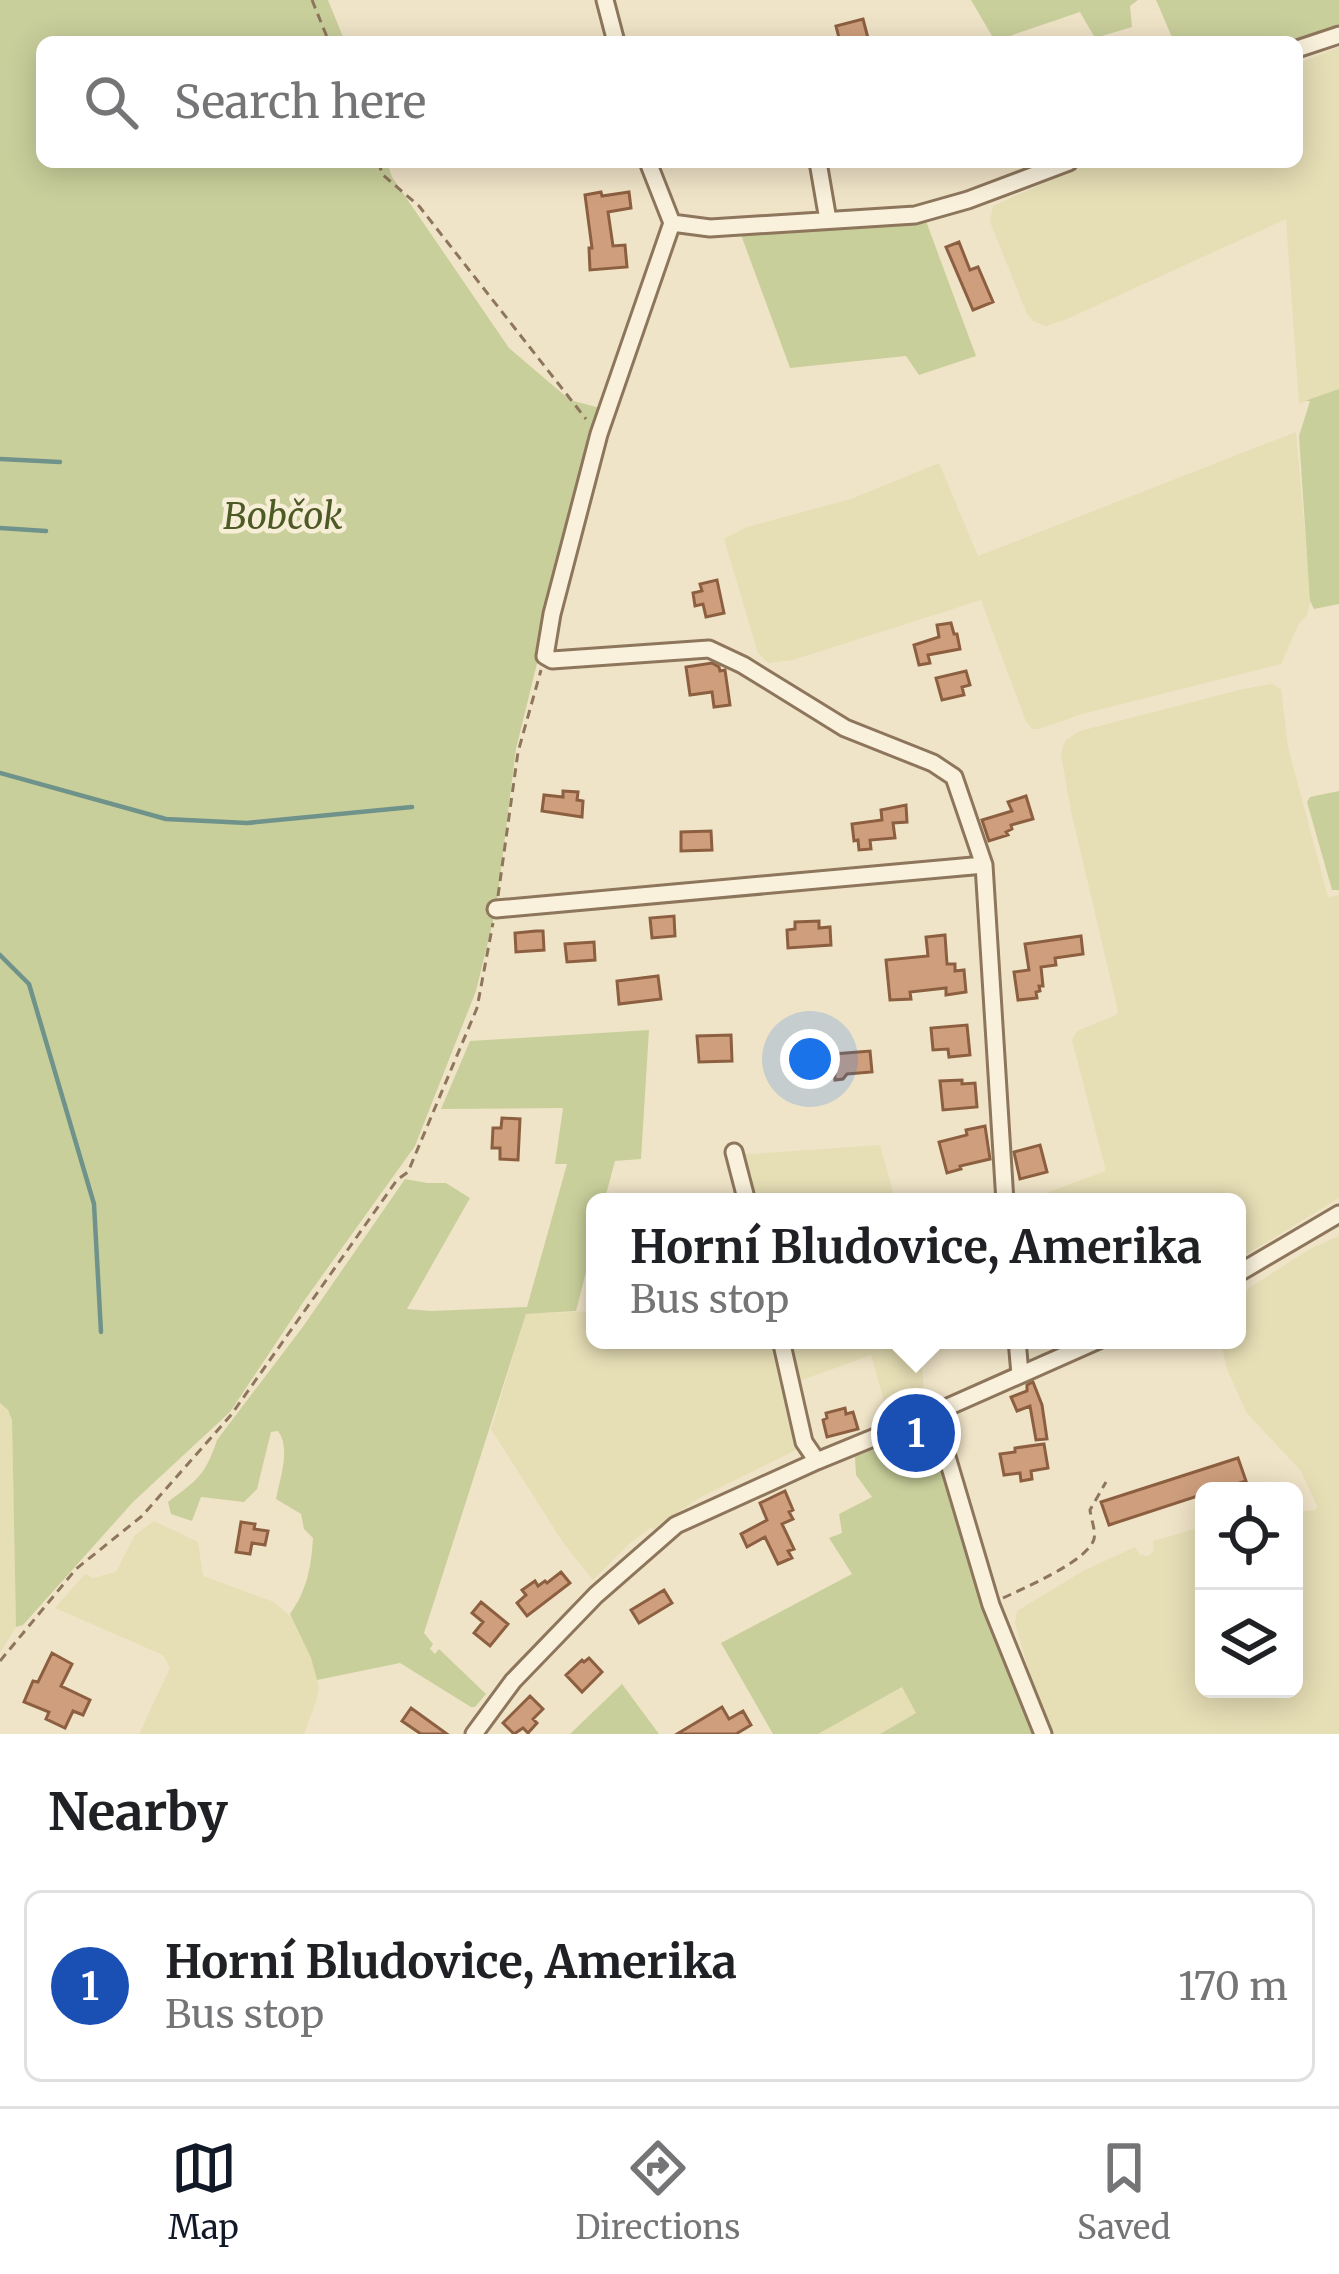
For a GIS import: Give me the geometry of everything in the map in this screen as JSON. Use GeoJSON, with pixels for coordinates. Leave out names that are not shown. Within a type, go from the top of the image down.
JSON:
{"type":"FeatureCollection","features":[{"type":"Feature","properties":{"kind":"street"},"geometry":{"type":"LineString","coordinates":[[605,0],[614,36]]}},
{"type":"Feature","properties":{"kind":"street"},"geometry":{"type":"LineString","coordinates":[[1303,47],[1339,35]]}},
{"type":"Feature","properties":{"kind":"street"},"geometry":{"type":"LineString","coordinates":[[650,168],[672,223],[599,434],[545,656],[552,660],[709,649],[845,728],[945,769],[954,777],[984,865],[1004,1193]]}},
{"type":"Feature","properties":{"kind":"street"},"geometry":{"type":"LineString","coordinates":[[819,168],[828,220]]}},
{"type":"Feature","properties":{"kind":"street"},"geometry":{"type":"LineString","coordinates":[[672,223],[710,228],[915,215],[1053,168]]}},
{"type":"Feature","properties":{"kind":"street"},"geometry":{"type":"LineString","coordinates":[[496,909],[984,865]]}},
{"type":"Feature","properties":{"kind":"street"},"geometry":{"type":"LineString","coordinates":[[734,1152],[745,1193]]}},
{"type":"Feature","properties":{"kind":"street"},"geometry":{"type":"LineString","coordinates":[[1246,1269],[1339,1214]]}},
{"type":"Feature","properties":{"kind":"street"},"geometry":{"type":"LineString","coordinates":[[783,1349],[804,1442],[817,1461]]}},
{"type":"Feature","properties":{"kind":"street"},"geometry":{"type":"LineString","coordinates":[[1018,1349],[1020,1374]]}},
{"type":"Feature","properties":{"kind":"street"},"geometry":{"type":"LineString","coordinates":[[475,1734],[513,1681],[579,1612],[676,1525],[1078,1349]]}},
{"type":"Feature","properties":{"kind":"street"},"geometry":{"type":"LineString","coordinates":[[934,1413],[991,1605],[1043,1734]]}},
{"type":"Feature","properties":{"kind":"path"},"geometry":{"type":"LineString","coordinates":[[312,0],[327,36]]}},
{"type":"Feature","properties":{"kind":"path"},"geometry":{"type":"LineString","coordinates":[[380,168],[419,206],[599,434]]}},
{"type":"Feature","properties":{"kind":"path"},"geometry":{"type":"LineString","coordinates":[[0,1661],[76,1569],[142,1516],[231,1415],[397,1180],[408,1172],[477,1008],[518,752],[545,656]]}},
{"type":"Feature","properties":{"kind":"path"},"geometry":{"type":"LineString","coordinates":[[991,1605],[1065,1566],[1092,1545],[1095,1534],[1090,1510],[1106,1482]]}},
{"type":"Feature","properties":{"kind":"shaded area"},"geometry":{"type":"Polygon","coordinates":[[[1339,47],[1339,389],[1299,404],[1286,219],[1067,319],[1046,326],[1033,321],[990,222],[993,206],[1078,168],[1303,168],[1303,62],[1339,47]]]}},
{"type":"Feature","properties":{"kind":"shaded area"},"geometry":{"type":"Polygon","coordinates":[[[1296,432],[1311,599],[1281,664],[1039,729],[1026,722],[981,600],[793,660],[768,663],[758,653],[724,539],[747,527],[851,499],[939,463],[978,556],[1296,432]]]}},
{"type":"Feature","properties":{"kind":"shaded area"},"geometry":{"type":"Polygon","coordinates":[[[1272,684],[1281,689],[1288,747],[1328,897],[1339,895],[1339,1198],[1246,1255],[1246,1193],[1046,1193],[1106,1171],[1072,1040],[1077,1031],[1118,1011],[1071,811],[1063,746],[1080,731],[1272,684]]]}},
{"type":"Feature","properties":{"kind":"shaded area"},"geometry":{"type":"Polygon","coordinates":[[[880,1145],[893,1193],[749,1193],[738,1155],[880,1145]]]}},
{"type":"Feature","properties":{"kind":"shaded area"},"geometry":{"type":"Polygon","coordinates":[[[1339,1236],[1339,1734],[1047,1734],[1015,1623],[1017,1611],[1083,1571],[1135,1547],[1140,1555],[1148,1556],[1154,1551],[1153,1541],[1195,1529],[1195,1698],[1303,1698],[1303,1511],[1317,1506],[1301,1471],[1246,1412],[1227,1369],[1222,1349],[1246,1349],[1249,1288],[1339,1236]]]}},
{"type":"Feature","properties":{"kind":"shaded area"},"geometry":{"type":"Polygon","coordinates":[[[586,1311],[586,1349],[776,1349],[798,1449],[650,1528],[593,1580],[564,1544],[491,1429],[526,1314],[586,1311]]]}},
{"type":"Feature","properties":{"kind":"shaded area"},"geometry":{"type":"Polygon","coordinates":[[[786,1349],[920,1349],[925,1400],[905,1408],[901,1404],[886,1408],[871,1355],[794,1383],[786,1349]]]}},
{"type":"Feature","properties":{"kind":"shaded area"},"geometry":{"type":"Polygon","coordinates":[[[0,1403],[12,1420],[16,1627],[0,1653],[0,1403]]]}},
{"type":"Feature","properties":{"kind":"shaded area"},"geometry":{"type":"Polygon","coordinates":[[[154,1521],[198,1542],[203,1576],[274,1602],[291,1617],[319,1687],[304,1734],[139,1734],[170,1668],[163,1655],[55,1608],[85,1574],[93,1578],[116,1572],[135,1535],[154,1521]]]}},
{"type":"Feature","properties":{"kind":"shaded area"},"geometry":{"type":"Polygon","coordinates":[[[902,1687],[916,1713],[880,1734],[818,1734],[902,1687]]]}},
{"type":"Feature","properties":{"kind":"green space","name":"Bobčok"},"geometry":{"type":"Polygon","coordinates":[[[0,0],[328,0],[343,36],[36,36],[36,168],[389,168],[509,348],[570,400],[600,408],[516,749],[496,909],[476,991],[415,1146],[230,1412],[133,1502],[23,1625],[16,1627],[12,1420],[0,1403],[0,0]]]}},
{"type":"Feature","properties":{"kind":"green space"},"geometry":{"type":"Polygon","coordinates":[[[971,0],[1138,0],[1130,6],[1132,27],[1102,36],[1094,36],[1080,12],[1010,36],[992,36],[971,0]]]}},
{"type":"Feature","properties":{"kind":"green space"},"geometry":{"type":"Polygon","coordinates":[[[1156,0],[1339,0],[1339,26],[1303,41],[1303,36],[1171,36],[1156,0]]]}},
{"type":"Feature","properties":{"kind":"green space"},"geometry":{"type":"Polygon","coordinates":[[[926,221],[976,356],[919,375],[906,356],[790,368],[740,232],[926,221]]]}},
{"type":"Feature","properties":{"kind":"green space"},"geometry":{"type":"Polygon","coordinates":[[[1339,389],[1339,604],[1314,609],[1299,436],[1310,401],[1305,401],[1339,389]]]}},
{"type":"Feature","properties":{"kind":"green space"},"geometry":{"type":"Polygon","coordinates":[[[1339,791],[1339,890],[1332,890],[1307,802],[1310,797],[1339,791]]]}},
{"type":"Feature","properties":{"kind":"green space"},"geometry":{"type":"Polygon","coordinates":[[[649,1030],[641,1159],[615,1161],[606,1193],[586,1193],[586,1272],[576,1311],[526,1314],[424,1633],[435,1654],[439,1649],[486,1694],[475,1707],[400,1663],[317,1680],[290,1614],[307,1578],[313,1538],[304,1529],[301,1514],[276,1499],[284,1455],[278,1431],[271,1432],[257,1489],[244,1502],[201,1497],[192,1521],[171,1514],[168,1502],[204,1470],[217,1440],[405,1179],[446,1183],[470,1198],[407,1309],[527,1307],[567,1164],[555,1164],[563,1108],[441,1109],[470,1041],[649,1030]]]}},
{"type":"Feature","properties":{"kind":"green space"},"geometry":{"type":"Polygon","coordinates":[[[907,1435],[914,1440],[925,1435],[931,1440],[994,1635],[1047,1734],[880,1734],[916,1713],[902,1687],[818,1734],[773,1734],[721,1643],[852,1574],[829,1538],[842,1533],[839,1514],[872,1497],[856,1475],[855,1457],[907,1435]]]}},
{"type":"Feature","properties":{"kind":"green space"},"geometry":{"type":"Polygon","coordinates":[[[622,1684],[659,1734],[570,1734],[622,1684]]]}},
{"type":"Feature","properties":{"kind":"building"},"geometry":{"type":"Polygon","coordinates":[[[863,19],[867,36],[838,36],[836,26],[863,19]]]}},
{"type":"Feature","properties":{"kind":"building"},"geometry":{"type":"Polygon","coordinates":[[[601,192],[602,196],[629,192],[631,208],[608,212],[613,246],[625,245],[627,267],[590,270],[585,195],[601,192]]]}},
{"type":"Feature","properties":{"kind":"building"},"geometry":{"type":"Polygon","coordinates":[[[959,242],[970,270],[978,267],[993,302],[973,310],[946,247],[959,242]]]}},
{"type":"Feature","properties":{"kind":"building"},"geometry":{"type":"Polygon","coordinates":[[[717,580],[724,613],[706,617],[703,604],[695,606],[693,593],[702,591],[700,584],[717,580]]]}},
{"type":"Feature","properties":{"kind":"building"},"geometry":{"type":"Polygon","coordinates":[[[951,623],[960,649],[928,655],[930,663],[919,665],[914,645],[939,637],[937,625],[951,623]]]}},
{"type":"Feature","properties":{"kind":"building"},"geometry":{"type":"Polygon","coordinates":[[[712,663],[725,670],[730,705],[714,707],[712,692],[690,695],[686,667],[712,663]]]}},
{"type":"Feature","properties":{"kind":"building"},"geometry":{"type":"Polygon","coordinates":[[[966,671],[970,685],[962,687],[964,695],[942,700],[936,678],[966,671]]]}},
{"type":"Feature","properties":{"kind":"building"},"geometry":{"type":"Polygon","coordinates":[[[563,791],[578,792],[582,817],[542,811],[544,795],[563,797],[563,791]]]}},
{"type":"Feature","properties":{"kind":"building"},"geometry":{"type":"Polygon","coordinates":[[[1026,796],[1033,819],[1011,825],[1008,835],[989,841],[982,820],[1012,811],[1008,802],[1026,796]]]}},
{"type":"Feature","properties":{"kind":"building"},"geometry":{"type":"Polygon","coordinates":[[[906,805],[907,822],[893,823],[895,838],[870,840],[871,849],[859,850],[852,824],[882,820],[881,810],[906,805]]]}},
{"type":"Feature","properties":{"kind":"building"},"geometry":{"type":"Polygon","coordinates":[[[711,831],[712,850],[681,851],[681,832],[711,831]]]}},
{"type":"Feature","properties":{"kind":"building"},"geometry":{"type":"Polygon","coordinates":[[[674,916],[675,936],[652,938],[650,918],[674,916]]]}},
{"type":"Feature","properties":{"kind":"building"},"geometry":{"type":"Polygon","coordinates":[[[819,921],[819,928],[830,927],[831,945],[788,948],[787,930],[795,929],[795,922],[819,921]]]}},
{"type":"Feature","properties":{"kind":"building"},"geometry":{"type":"Polygon","coordinates":[[[543,931],[544,950],[516,952],[515,933],[543,931]]]}},
{"type":"Feature","properties":{"kind":"building"},"geometry":{"type":"Polygon","coordinates":[[[945,935],[947,964],[955,964],[955,971],[964,970],[966,992],[946,995],[946,988],[910,992],[911,999],[890,1000],[886,960],[928,956],[926,937],[945,935]]]}},
{"type":"Feature","properties":{"kind":"building"},"geometry":{"type":"Polygon","coordinates":[[[1081,936],[1083,954],[1055,958],[1056,965],[1041,967],[1043,986],[1037,998],[1018,1000],[1014,972],[1029,970],[1025,944],[1081,936]]]}},
{"type":"Feature","properties":{"kind":"building"},"geometry":{"type":"Polygon","coordinates":[[[594,942],[595,960],[567,962],[565,944],[594,942]]]}},
{"type":"Feature","properties":{"kind":"building"},"geometry":{"type":"Polygon","coordinates":[[[658,976],[661,999],[619,1004],[617,981],[658,976]]]}},
{"type":"Feature","properties":{"kind":"building"},"geometry":{"type":"Polygon","coordinates":[[[967,1025],[970,1055],[949,1057],[948,1049],[933,1050],[931,1028],[967,1025]]]}},
{"type":"Feature","properties":{"kind":"building"},"geometry":{"type":"Polygon","coordinates":[[[731,1035],[732,1061],[699,1062],[697,1036],[731,1035]]]}},
{"type":"Feature","properties":{"kind":"building"},"geometry":{"type":"Polygon","coordinates":[[[870,1051],[872,1072],[835,1080],[834,1054],[870,1051]]]}},
{"type":"Feature","properties":{"kind":"building"},"geometry":{"type":"Polygon","coordinates":[[[962,1080],[962,1084],[975,1083],[977,1107],[943,1110],[940,1081],[962,1080]]]}},
{"type":"Feature","properties":{"kind":"building"},"geometry":{"type":"Polygon","coordinates":[[[502,1118],[520,1119],[518,1160],[500,1159],[500,1148],[492,1148],[493,1128],[501,1128],[502,1118]]]}},
{"type":"Feature","properties":{"kind":"building"},"geometry":{"type":"Polygon","coordinates":[[[985,1126],[990,1159],[947,1173],[939,1142],[985,1126]]]}},
{"type":"Feature","properties":{"kind":"building"},"geometry":{"type":"Polygon","coordinates":[[[1040,1145],[1047,1172],[1020,1179],[1014,1152],[1040,1145]]]}},
{"type":"Feature","properties":{"kind":"building"},"geometry":{"type":"Polygon","coordinates":[[[1033,1382],[1047,1439],[1036,1440],[1030,1406],[1017,1411],[1011,1397],[1027,1391],[1033,1382]]]}},
{"type":"Feature","properties":{"kind":"building"},"geometry":{"type":"Polygon","coordinates":[[[845,1408],[846,1414],[853,1412],[858,1429],[827,1437],[826,1413],[845,1408]]]}},
{"type":"Feature","properties":{"kind":"building"},"geometry":{"type":"Polygon","coordinates":[[[1044,1444],[1048,1468],[1031,1471],[1032,1479],[1021,1481],[1020,1473],[1004,1475],[1000,1454],[1044,1444]]]}},
{"type":"Feature","properties":{"kind":"building"},"geometry":{"type":"Polygon","coordinates":[[[1238,1458],[1246,1481],[1195,1482],[1195,1497],[1109,1525],[1101,1502],[1238,1458]]]}},
{"type":"Feature","properties":{"kind":"building"},"geometry":{"type":"Polygon","coordinates":[[[785,1491],[793,1519],[782,1524],[794,1549],[788,1551],[792,1558],[778,1564],[765,1537],[747,1547],[741,1534],[767,1520],[760,1503],[785,1491]]]}},
{"type":"Feature","properties":{"kind":"building"},"geometry":{"type":"Polygon","coordinates":[[[241,1522],[268,1531],[265,1545],[252,1543],[250,1554],[236,1552],[241,1522]]]}},
{"type":"Feature","properties":{"kind":"building"},"geometry":{"type":"Polygon","coordinates":[[[561,1572],[570,1583],[527,1616],[517,1603],[526,1595],[522,1590],[535,1581],[538,1586],[547,1583],[561,1572]]]}},
{"type":"Feature","properties":{"kind":"building"},"geometry":{"type":"Polygon","coordinates":[[[664,1590],[672,1603],[639,1623],[631,1610],[664,1590]]]}},
{"type":"Feature","properties":{"kind":"building"},"geometry":{"type":"Polygon","coordinates":[[[481,1602],[508,1624],[490,1646],[474,1633],[483,1622],[472,1613],[481,1602]]]}},
{"type":"Feature","properties":{"kind":"building"},"geometry":{"type":"Polygon","coordinates":[[[52,1653],[72,1664],[61,1686],[90,1700],[83,1715],[73,1711],[65,1728],[46,1719],[49,1712],[24,1702],[52,1653]]]}},
{"type":"Feature","properties":{"kind":"building"},"geometry":{"type":"Polygon","coordinates":[[[589,1658],[602,1672],[582,1692],[566,1675],[589,1658]]]}},
{"type":"Feature","properties":{"kind":"building"},"geometry":{"type":"Polygon","coordinates":[[[530,1696],[543,1709],[528,1733],[523,1728],[514,1734],[503,1723],[530,1696]]]}},
{"type":"Feature","properties":{"kind":"building"},"geometry":{"type":"Polygon","coordinates":[[[722,1707],[729,1719],[743,1711],[751,1725],[736,1734],[677,1734],[722,1707]]]}},
{"type":"Feature","properties":{"kind":"building"},"geometry":{"type":"Polygon","coordinates":[[[411,1708],[447,1734],[421,1734],[402,1721],[411,1708]]]}},
{"type":"Feature","properties":{"kind":"waterway"},"geometry":{"type":"LineString","coordinates":[[0,459],[60,462]]}},
{"type":"Feature","properties":{"kind":"waterway"},"geometry":{"type":"LineString","coordinates":[[0,528],[46,531]]}},
{"type":"Feature","properties":{"kind":"waterway"},"geometry":{"type":"LineString","coordinates":[[0,773],[166,819],[247,823],[412,807]]}},
{"type":"Feature","properties":{"kind":"waterway"},"geometry":{"type":"LineString","coordinates":[[0,955],[29,984],[94,1204],[101,1332]]}},
{"type":"Feature","properties":{"kind":"place","name":"Horní Bludovice, Amerika"},"geometry":{"type":"Point","coordinates":[916,1433]}}]}
